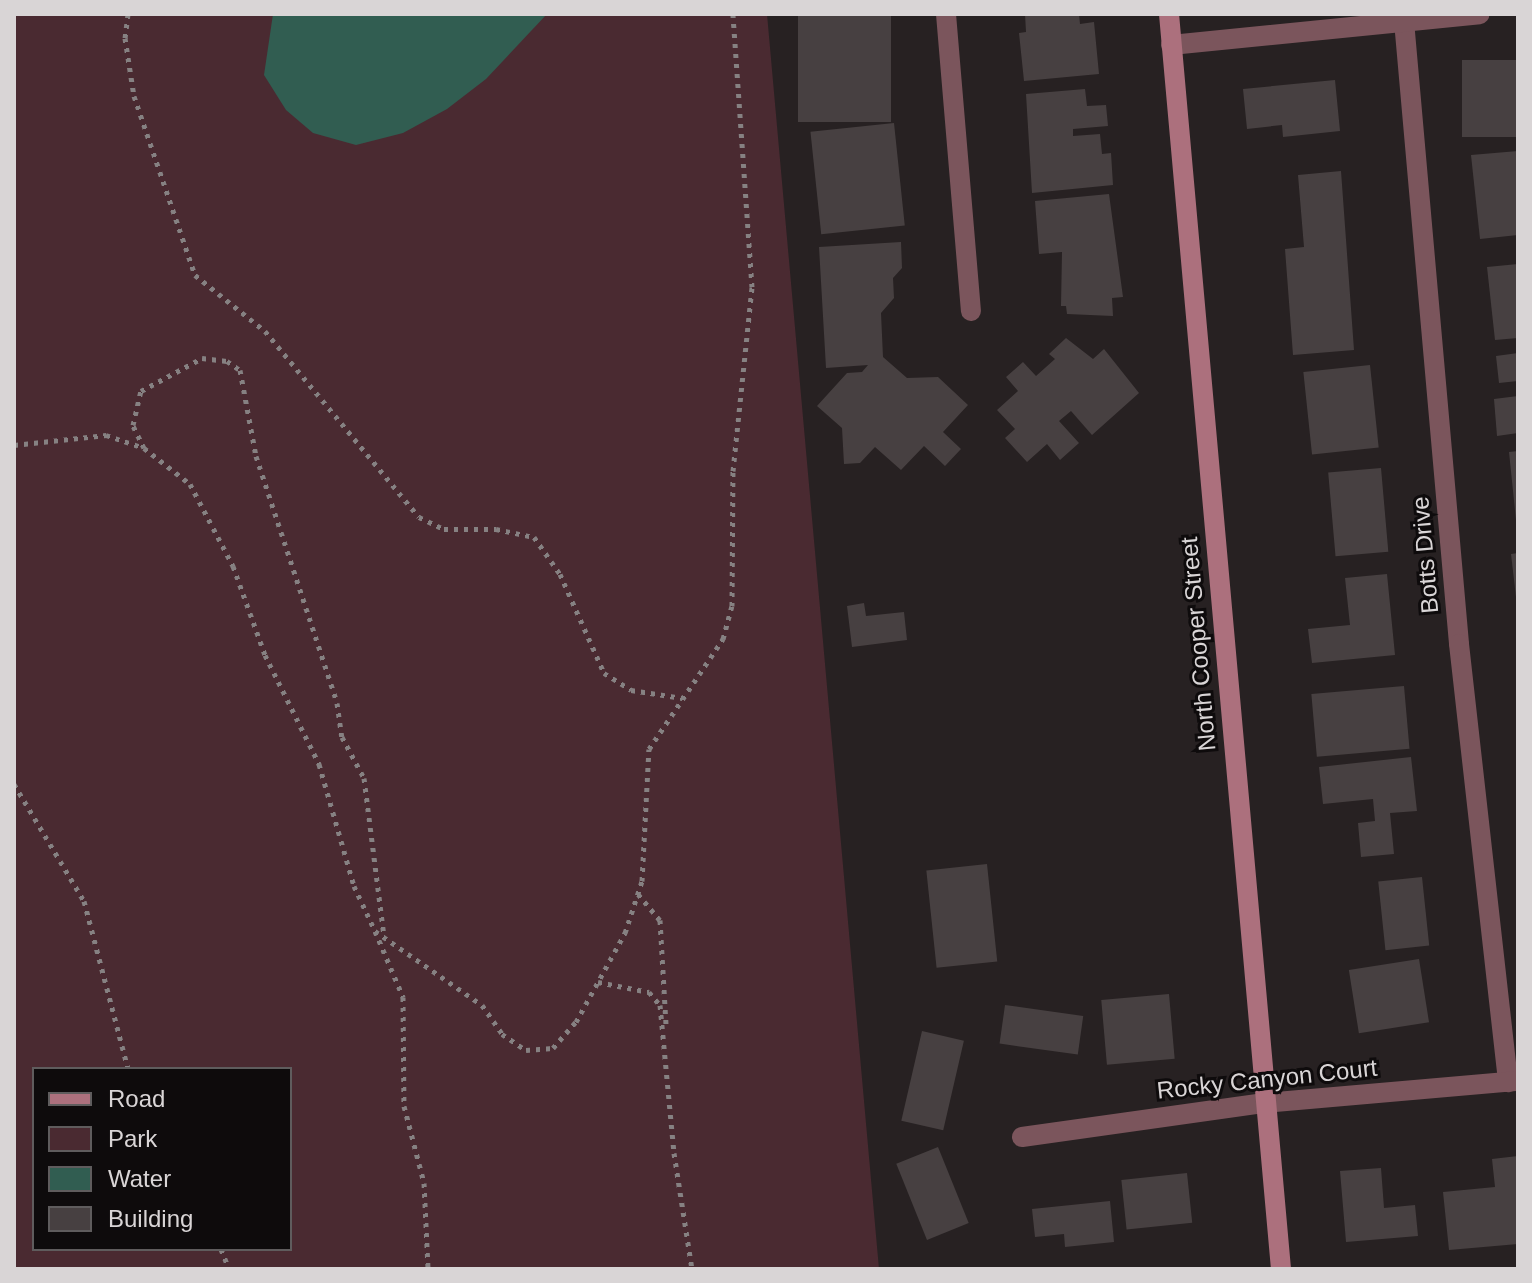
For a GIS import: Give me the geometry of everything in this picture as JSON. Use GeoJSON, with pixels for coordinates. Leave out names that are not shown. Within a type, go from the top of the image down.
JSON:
{"type":"FeatureCollection","features":[{"type":"Feature","properties":{"kind":"main road","name":"North Cooper Street"},"geometry":{"type":"LineString","coordinates":[[1169,14],[1281,1269]]}},
{"type":"Feature","properties":{"kind":"street"},"geometry":{"type":"LineString","coordinates":[[946,14],[971,311]]}},
{"type":"Feature","properties":{"kind":"street"},"geometry":{"type":"LineString","coordinates":[[1171,45],[1479,14]]}},
{"type":"Feature","properties":{"kind":"street","name":"Botts Drive"},"geometry":{"type":"LineString","coordinates":[[1404,21],[1459,644],[1513,1081]]}},
{"type":"Feature","properties":{"kind":"street","name":"Rocky Canyon Court"},"geometry":{"type":"LineString","coordinates":[[1022,1137],[1265,1103],[1513,1081]]}},
{"type":"Feature","properties":{"kind":"path"},"geometry":{"type":"LineString","coordinates":[[128,14],[125,38],[134,96],[195,275],[265,331],[419,517],[444,529],[496,529],[534,537],[560,574],[604,673],[631,690],[682,698]]}},
{"type":"Feature","properties":{"kind":"path"},"geometry":{"type":"LineString","coordinates":[[375,931],[482,1005],[502,1034],[526,1050],[553,1048],[576,1022],[625,933],[638,894],[649,749],[723,639],[732,606],[733,471],[752,287],[733,14]]}},
{"type":"Feature","properties":{"kind":"path"},"geometry":{"type":"LineString","coordinates":[[144,448],[133,425],[141,391],[202,358],[227,361],[240,370],[256,456],[337,703],[342,737],[364,778],[384,937]]}},
{"type":"Feature","properties":{"kind":"path"},"geometry":{"type":"LineString","coordinates":[[14,445],[106,435],[144,448],[190,484],[233,566],[265,655],[319,764],[354,886],[403,997],[404,1106],[424,1183],[428,1269]]}},
{"type":"Feature","properties":{"kind":"path"},"geometry":{"type":"LineString","coordinates":[[14,784],[84,901],[110,982],[128,1067]]}},
{"type":"Feature","properties":{"kind":"path"},"geometry":{"type":"LineString","coordinates":[[638,894],[660,920],[674,1153],[692,1269]]}},
{"type":"Feature","properties":{"kind":"path"},"geometry":{"type":"LineString","coordinates":[[598,982],[649,992],[660,1005],[666,1033]]}},
{"type":"Feature","properties":{"kind":"green space"},"geometry":{"type":"Polygon","coordinates":[[[14,14],[767,14],[879,1269],[14,1269],[14,14]]]}},
{"type":"Feature","properties":{"kind":"water"},"geometry":{"type":"Polygon","coordinates":[[[273,14],[547,14],[486,79],[447,109],[403,133],[356,145],[313,133],[286,110],[264,75],[273,14]]]}},
{"type":"Feature","properties":{"kind":"building"},"geometry":{"type":"Polygon","coordinates":[[[798,14],[891,14],[891,122],[798,122],[798,14]]]}},
{"type":"Feature","properties":{"kind":"building"},"geometry":{"type":"Polygon","coordinates":[[[1025,14],[1079,14],[1080,24],[1094,22],[1099,74],[1024,81],[1019,33],[1026,32],[1025,14]]]}},
{"type":"Feature","properties":{"kind":"building"},"geometry":{"type":"Polygon","coordinates":[[[1462,60],[1518,60],[1518,137],[1462,137],[1462,60]]]}},
{"type":"Feature","properties":{"kind":"building"},"geometry":{"type":"Polygon","coordinates":[[[1335,80],[1340,131],[1283,137],[1282,125],[1247,129],[1243,89],[1335,80]]]}},
{"type":"Feature","properties":{"kind":"building"},"geometry":{"type":"Polygon","coordinates":[[[1085,89],[1087,106],[1106,105],[1108,126],[1073,129],[1073,136],[1100,134],[1102,154],[1111,153],[1113,185],[1032,193],[1026,94],[1085,89]]]}},
{"type":"Feature","properties":{"kind":"building"},"geometry":{"type":"Polygon","coordinates":[[[894,123],[905,225],[821,234],[810,132],[894,123]]]}},
{"type":"Feature","properties":{"kind":"building"},"geometry":{"type":"Polygon","coordinates":[[[1518,151],[1518,235],[1480,239],[1471,155],[1518,151]]]}},
{"type":"Feature","properties":{"kind":"building"},"geometry":{"type":"Polygon","coordinates":[[[1341,171],[1354,350],[1293,355],[1285,249],[1304,247],[1298,175],[1341,171]]]}},
{"type":"Feature","properties":{"kind":"building"},"geometry":{"type":"Polygon","coordinates":[[[1109,194],[1123,297],[1112,298],[1113,316],[1067,314],[1066,306],[1061,306],[1062,252],[1039,254],[1035,201],[1109,194]]]}},
{"type":"Feature","properties":{"kind":"building"},"geometry":{"type":"Polygon","coordinates":[[[901,242],[902,268],[893,278],[894,298],[881,313],[883,357],[907,378],[938,377],[968,405],[943,432],[961,449],[945,466],[924,446],[901,470],[875,447],[860,463],[844,464],[842,428],[817,406],[847,373],[862,372],[868,365],[826,368],[819,247],[901,242]]]}},
{"type":"Feature","properties":{"kind":"building"},"geometry":{"type":"Polygon","coordinates":[[[1518,264],[1518,338],[1495,340],[1487,267],[1518,264]]]}},
{"type":"Feature","properties":{"kind":"building"},"geometry":{"type":"Polygon","coordinates":[[[1066,338],[1093,359],[1104,349],[1139,393],[1092,435],[1071,411],[1059,421],[1079,443],[1060,460],[1047,444],[1027,462],[1005,438],[1015,429],[997,410],[1018,391],[1006,377],[1023,362],[1036,376],[1055,359],[1049,354],[1066,338]]]}},
{"type":"Feature","properties":{"kind":"building"},"geometry":{"type":"Polygon","coordinates":[[[1518,353],[1518,381],[1499,383],[1496,356],[1518,353]]]}},
{"type":"Feature","properties":{"kind":"building"},"geometry":{"type":"Polygon","coordinates":[[[1370,365],[1379,448],[1312,455],[1303,372],[1370,365]]]}},
{"type":"Feature","properties":{"kind":"building"},"geometry":{"type":"Polygon","coordinates":[[[1518,396],[1518,433],[1497,436],[1494,399],[1518,396]]]}},
{"type":"Feature","properties":{"kind":"building"},"geometry":{"type":"Polygon","coordinates":[[[1518,451],[1518,520],[1516,520],[1509,452],[1518,451]]]}},
{"type":"Feature","properties":{"kind":"building"},"geometry":{"type":"Polygon","coordinates":[[[1381,468],[1388,552],[1336,556],[1328,473],[1381,468]]]}},
{"type":"Feature","properties":{"kind":"building"},"geometry":{"type":"Polygon","coordinates":[[[1518,553],[1518,596],[1516,597],[1511,554],[1518,553]]]}},
{"type":"Feature","properties":{"kind":"building"},"geometry":{"type":"Polygon","coordinates":[[[1387,574],[1395,655],[1312,663],[1308,629],[1350,625],[1345,578],[1387,574]]]}},
{"type":"Feature","properties":{"kind":"building"},"geometry":{"type":"Polygon","coordinates":[[[864,603],[866,616],[904,612],[907,640],[852,647],[847,606],[864,603]]]}},
{"type":"Feature","properties":{"kind":"building"},"geometry":{"type":"Polygon","coordinates":[[[1404,686],[1409,749],[1317,757],[1311,694],[1404,686]]]}},
{"type":"Feature","properties":{"kind":"building"},"geometry":{"type":"Polygon","coordinates":[[[1411,757],[1417,811],[1390,813],[1394,854],[1361,857],[1358,823],[1375,821],[1373,799],[1323,804],[1319,767],[1411,757]]]}},
{"type":"Feature","properties":{"kind":"building"},"geometry":{"type":"Polygon","coordinates":[[[987,864],[997,961],[937,968],[926,870],[987,864]]]}},
{"type":"Feature","properties":{"kind":"building"},"geometry":{"type":"Polygon","coordinates":[[[1422,877],[1429,946],[1385,950],[1378,882],[1422,877]]]}},
{"type":"Feature","properties":{"kind":"building"},"geometry":{"type":"Polygon","coordinates":[[[1419,959],[1429,1022],[1359,1033],[1349,970],[1419,959]]]}},
{"type":"Feature","properties":{"kind":"building"},"geometry":{"type":"Polygon","coordinates":[[[1169,994],[1175,1059],[1107,1065],[1101,1000],[1169,994]]]}},
{"type":"Feature","properties":{"kind":"building"},"geometry":{"type":"Polygon","coordinates":[[[1005,1005],[1083,1016],[1078,1055],[1000,1044],[1005,1005]]]}},
{"type":"Feature","properties":{"kind":"building"},"geometry":{"type":"Polygon","coordinates":[[[922,1031],[964,1041],[943,1130],[901,1121],[922,1031]]]}},
{"type":"Feature","properties":{"kind":"building"},"geometry":{"type":"Polygon","coordinates":[[[938,1147],[969,1223],[927,1240],[896,1164],[938,1147]]]}},
{"type":"Feature","properties":{"kind":"building"},"geometry":{"type":"Polygon","coordinates":[[[1518,1156],[1518,1244],[1449,1250],[1443,1192],[1495,1187],[1492,1159],[1518,1156]]]}},
{"type":"Feature","properties":{"kind":"building"},"geometry":{"type":"Polygon","coordinates":[[[1381,1168],[1384,1208],[1415,1205],[1418,1236],[1346,1242],[1340,1171],[1381,1168]]]}},
{"type":"Feature","properties":{"kind":"building"},"geometry":{"type":"Polygon","coordinates":[[[1187,1173],[1192,1223],[1127,1230],[1121,1180],[1187,1173]]]}},
{"type":"Feature","properties":{"kind":"building"},"geometry":{"type":"Polygon","coordinates":[[[1110,1201],[1114,1242],[1065,1247],[1064,1234],[1035,1237],[1032,1209],[1110,1201]]]}}]}
